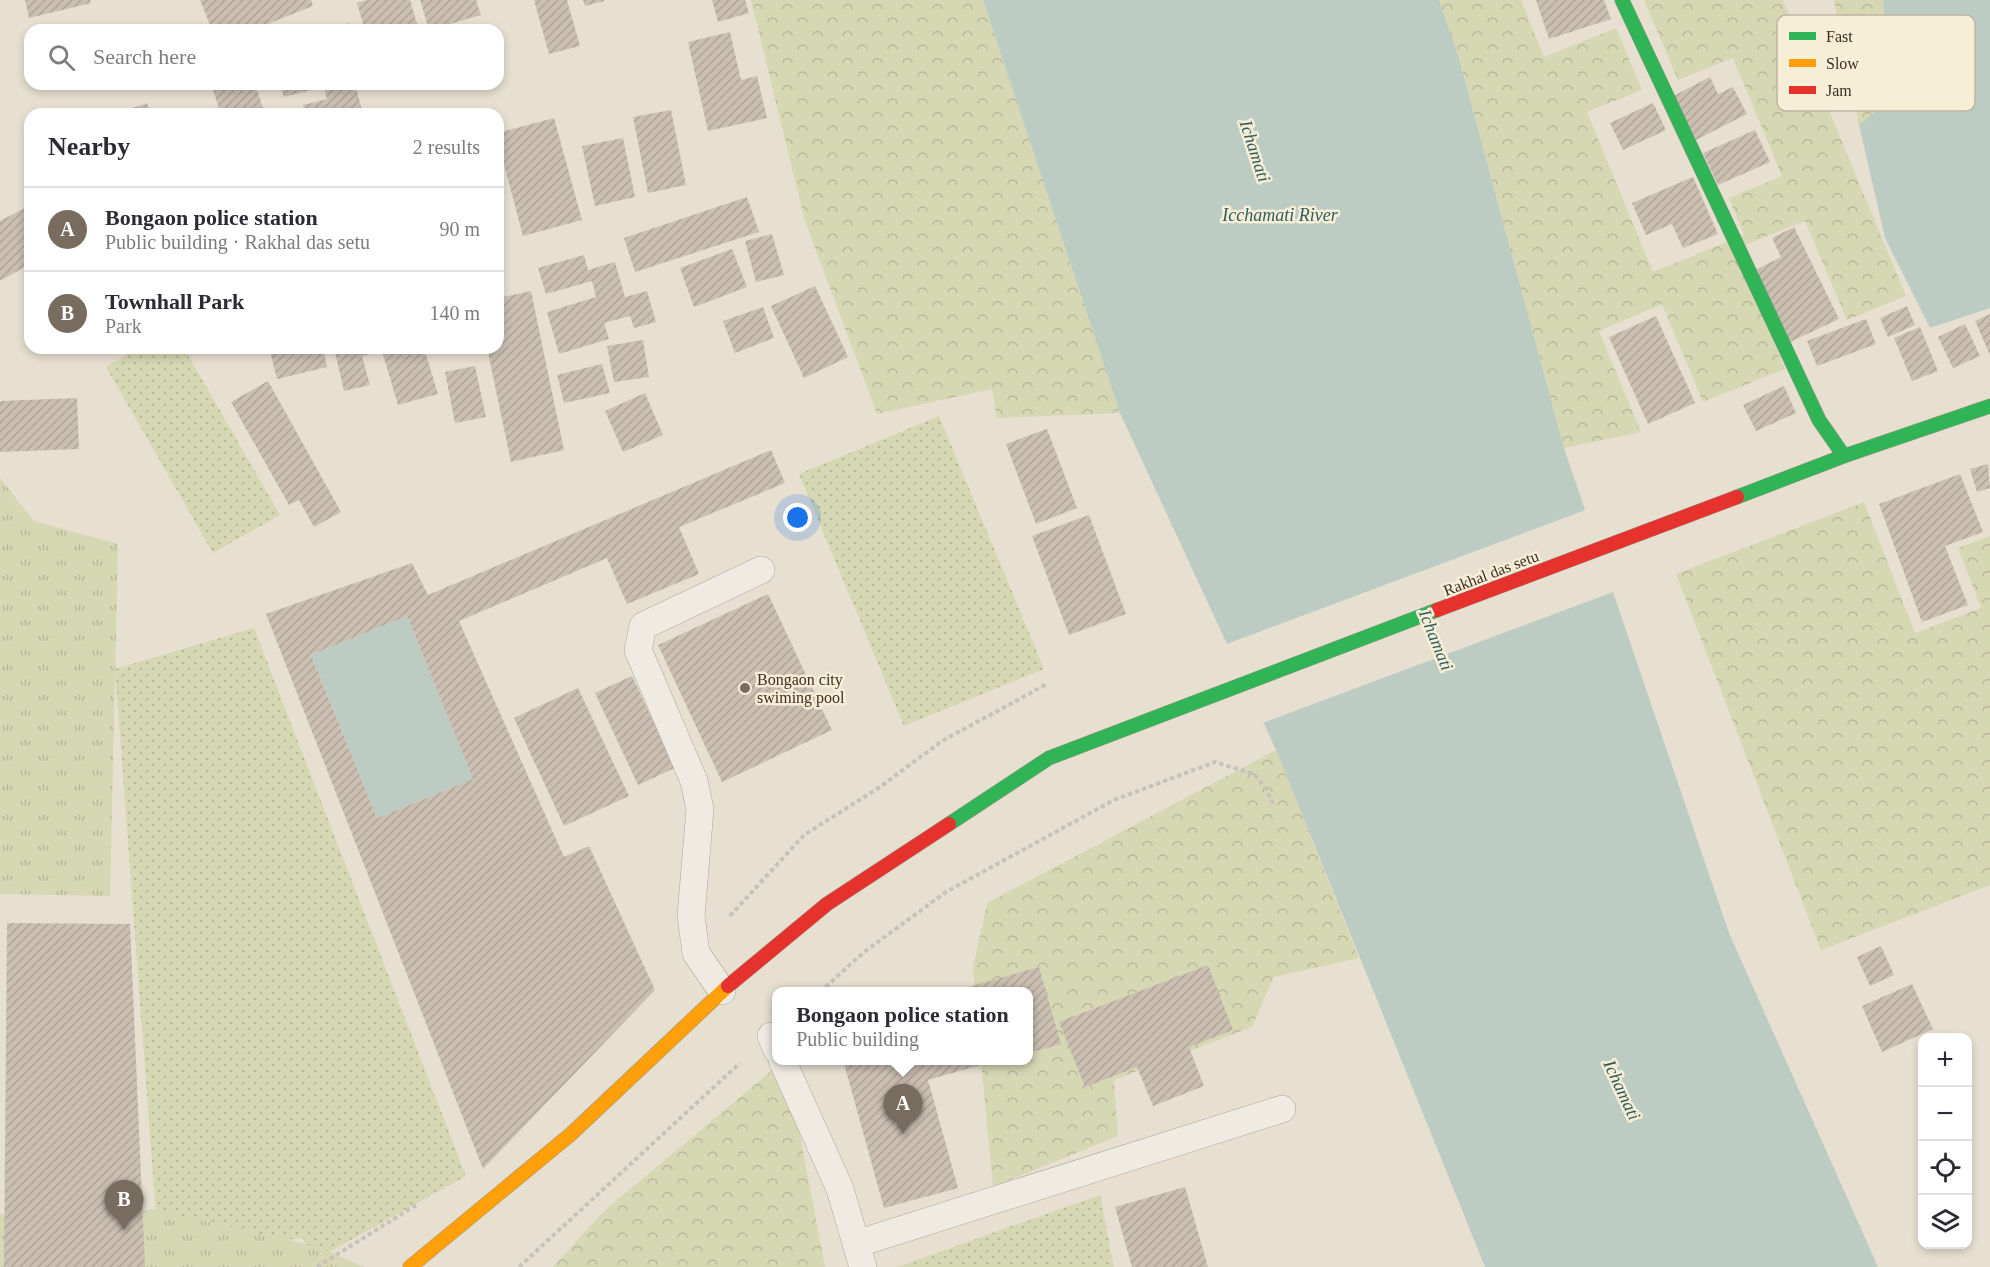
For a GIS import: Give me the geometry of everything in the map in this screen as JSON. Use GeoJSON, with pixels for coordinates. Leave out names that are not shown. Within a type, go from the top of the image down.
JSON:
{"type":"FeatureCollection","features":[{"type":"Feature","properties":{"kind":"main road"},"geometry":{"type":"LineString","coordinates":[[1622,0],[1819,420],[1844,456]]}},
{"type":"Feature","properties":{"kind":"main road","name":"Rakhal das setu"},"geometry":{"type":"LineString","coordinates":[[410,1267],[571,1134],[722,991],[827,904],[1049,758],[1844,456],[1990,406]]}},
{"type":"Feature","properties":{"kind":"lane"},"geometry":{"type":"LineString","coordinates":[[722,991],[696,953],[691,916],[700,810],[694,781],[638,650],[643,626],[761,570]]}},
{"type":"Feature","properties":{"kind":"lane"},"geometry":{"type":"LineString","coordinates":[[784,1065],[840,1189],[859,1256],[1282,1109]]}},
{"type":"Feature","properties":{"kind":"path"},"geometry":{"type":"LineString","coordinates":[[696,953],[804,835],[880,787],[942,741],[1047,684]]}},
{"type":"Feature","properties":{"kind":"path"},"geometry":{"type":"LineString","coordinates":[[826,987],[864,952],[945,892],[1114,800],[1215,762],[1254,774],[1266,789],[1274,805]]}},
{"type":"Feature","properties":{"kind":"path"},"geometry":{"type":"LineString","coordinates":[[519,1267],[772,1045]]}},
{"type":"Feature","properties":{"kind":"green space"},"geometry":{"type":"Polygon","coordinates":[[[751,0],[983,0],[1120,413],[997,418],[992,389],[877,414],[805,221],[751,0]]]}},
{"type":"Feature","properties":{"kind":"green space"},"geometry":{"type":"Polygon","coordinates":[[[1439,0],[1521,0],[1544,57],[1616,28],[1642,90],[1587,112],[1653,272],[1744,235],[1729,198],[1782,176],[1733,58],[1678,80],[1644,0],[1783,0],[1789,15],[1777,15],[1777,111],[1829,111],[1906,296],[1847,320],[1805,221],[1735,249],[1785,369],[1703,402],[1662,304],[1599,331],[1641,432],[1564,448],[1458,55],[1439,0]]]}},
{"type":"Feature","properties":{"kind":"green space"},"geometry":{"type":"Polygon","coordinates":[[[1834,0],[1883,0],[1884,15],[1837,15],[1834,0]]]}},
{"type":"Feature","properties":{"kind":"green space"},"geometry":{"type":"Polygon","coordinates":[[[1856,111],[1877,111],[1859,125],[1856,111]]]}},
{"type":"Feature","properties":{"kind":"green space"},"geometry":{"type":"Polygon","coordinates":[[[129,354],[187,354],[280,515],[213,553],[106,367],[129,354]]]}},
{"type":"Feature","properties":{"kind":"green space"},"geometry":{"type":"Polygon","coordinates":[[[939,416],[1044,669],[904,726],[799,474],[939,416]]]}},
{"type":"Feature","properties":{"kind":"green space"},"geometry":{"type":"Polygon","coordinates":[[[0,478],[34,521],[118,544],[110,896],[0,894],[0,478]]]}},
{"type":"Feature","properties":{"kind":"green space"},"geometry":{"type":"Polygon","coordinates":[[[1864,502],[1915,633],[1981,608],[1958,548],[1990,536],[1990,885],[1821,950],[1676,574],[1864,502]]]}},
{"type":"Feature","properties":{"kind":"green space"},"geometry":{"type":"Polygon","coordinates":[[[254,628],[466,1176],[311,1262],[303,1238],[159,1255],[115,669],[254,628]]]}},
{"type":"Feature","properties":{"kind":"green space"},"geometry":{"type":"Polygon","coordinates":[[[1276,750],[1359,958],[1274,977],[1252,1027],[1114,1080],[1118,1136],[993,1187],[981,1065],[1033,1065],[1033,987],[975,987],[973,968],[987,903],[1276,750]]]}},
{"type":"Feature","properties":{"kind":"green space"},"geometry":{"type":"Polygon","coordinates":[[[778,1065],[787,1065],[825,1267],[553,1267],[605,1210],[778,1065]]]}},
{"type":"Feature","properties":{"kind":"green space"},"geometry":{"type":"Polygon","coordinates":[[[1100,1195],[1114,1267],[897,1267],[1100,1195]]]}},
{"type":"Feature","properties":{"kind":"green space"},"geometry":{"type":"Polygon","coordinates":[[[157,1210],[319,1247],[364,1267],[0,1267],[0,1214],[157,1210]]]}},
{"type":"Feature","properties":{"kind":"water","name":"Icchamati River"},"geometry":{"type":"Polygon","coordinates":[[[983,0],[1439,0],[1458,55],[1564,448],[1729,933],[1878,1267],[1485,1267],[1276,750],[1120,413],[983,0]]]}},
{"type":"Feature","properties":{"kind":"water"},"geometry":{"type":"Polygon","coordinates":[[[1883,0],[1990,0],[1990,308],[1930,328],[1885,238],[1859,125],[1876,111],[1975,111],[1975,15],[1884,15],[1883,0]]]}},
{"type":"Feature","properties":{"kind":"water"},"geometry":{"type":"Polygon","coordinates":[[[407,616],[473,779],[377,818],[311,655],[407,616]]]}},
{"type":"Feature","properties":{"kind":"pier"},"geometry":{"type":"Polygon","coordinates":[[[1588,509],[1616,591],[1260,724],[1224,645],[1588,509]]]}},
{"type":"Feature","properties":{"kind":"building"},"geometry":{"type":"Polygon","coordinates":[[[25,0],[90,0],[91,3],[29,18],[25,0]]]}},
{"type":"Feature","properties":{"kind":"building"},"geometry":{"type":"Polygon","coordinates":[[[200,0],[311,0],[313,6],[268,24],[210,24],[200,0]]]}},
{"type":"Feature","properties":{"kind":"building"},"geometry":{"type":"Polygon","coordinates":[[[367,0],[410,0],[417,24],[363,24],[357,3],[367,0]]]}},
{"type":"Feature","properties":{"kind":"building"},"geometry":{"type":"Polygon","coordinates":[[[420,0],[476,0],[481,15],[450,24],[427,24],[420,0]]]}},
{"type":"Feature","properties":{"kind":"building"},"geometry":{"type":"Polygon","coordinates":[[[534,0],[567,0],[580,46],[549,54],[534,0]]]}},
{"type":"Feature","properties":{"kind":"building"},"geometry":{"type":"Polygon","coordinates":[[[583,0],[604,0],[604,1],[585,6],[583,0]]]}},
{"type":"Feature","properties":{"kind":"building"},"geometry":{"type":"Polygon","coordinates":[[[712,0],[745,0],[749,13],[718,22],[712,0]]]}},
{"type":"Feature","properties":{"kind":"building"},"geometry":{"type":"Polygon","coordinates":[[[1536,0],[1604,0],[1611,19],[1549,39],[1536,0]]]}},
{"type":"Feature","properties":{"kind":"building"},"geometry":{"type":"Polygon","coordinates":[[[730,32],[741,80],[757,76],[767,118],[708,131],[688,42],[730,32]]]}},
{"type":"Feature","properties":{"kind":"building"},"geometry":{"type":"Polygon","coordinates":[[[1710,77],[1718,94],[1733,87],[1747,114],[1696,140],[1673,96],[1710,77]]]}},
{"type":"Feature","properties":{"kind":"building"},"geometry":{"type":"Polygon","coordinates":[[[213,90],[257,90],[263,108],[219,108],[213,90]]]}},
{"type":"Feature","properties":{"kind":"building"},"geometry":{"type":"Polygon","coordinates":[[[282,90],[311,90],[284,97],[282,90]]]}},
{"type":"Feature","properties":{"kind":"building"},"geometry":{"type":"Polygon","coordinates":[[[325,90],[357,90],[361,108],[304,108],[303,105],[327,99],[325,90]]]}},
{"type":"Feature","properties":{"kind":"building"},"geometry":{"type":"Polygon","coordinates":[[[147,103],[149,108],[133,108],[147,103]]]}},
{"type":"Feature","properties":{"kind":"building"},"geometry":{"type":"Polygon","coordinates":[[[1653,103],[1666,130],[1623,150],[1610,123],[1653,103]]]}},
{"type":"Feature","properties":{"kind":"building"},"geometry":{"type":"Polygon","coordinates":[[[671,110],[686,185],[648,193],[633,117],[671,110]]]}},
{"type":"Feature","properties":{"kind":"building"},"geometry":{"type":"Polygon","coordinates":[[[554,118],[582,220],[523,236],[504,165],[504,131],[554,118]]]}},
{"type":"Feature","properties":{"kind":"building"},"geometry":{"type":"Polygon","coordinates":[[[1755,130],[1770,162],[1718,185],[1703,153],[1755,130]]]}},
{"type":"Feature","properties":{"kind":"building"},"geometry":{"type":"Polygon","coordinates":[[[623,138],[635,197],[595,206],[582,146],[623,138]]]}},
{"type":"Feature","properties":{"kind":"building"},"geometry":{"type":"Polygon","coordinates":[[[1693,177],[1718,234],[1683,248],[1672,224],[1646,235],[1632,203],[1693,177]]]}},
{"type":"Feature","properties":{"kind":"building"},"geometry":{"type":"Polygon","coordinates":[[[747,197],[759,232],[635,272],[624,238],[747,197]]]}},
{"type":"Feature","properties":{"kind":"building"},"geometry":{"type":"Polygon","coordinates":[[[24,208],[24,267],[0,281],[0,221],[24,208]]]}},
{"type":"Feature","properties":{"kind":"building"},"geometry":{"type":"Polygon","coordinates":[[[1794,227],[1839,319],[1790,342],[1755,270],[1781,257],[1772,238],[1794,227]]]}},
{"type":"Feature","properties":{"kind":"building"},"geometry":{"type":"Polygon","coordinates":[[[772,234],[784,275],[756,282],[745,241],[772,234]]]}},
{"type":"Feature","properties":{"kind":"building"},"geometry":{"type":"Polygon","coordinates":[[[732,249],[747,287],[694,307],[680,268],[732,249]]]}},
{"type":"Feature","properties":{"kind":"building"},"geometry":{"type":"Polygon","coordinates":[[[584,255],[588,270],[615,262],[625,297],[647,291],[656,322],[634,328],[630,316],[604,323],[609,339],[559,354],[547,312],[596,297],[592,281],[546,294],[538,268],[584,255]]]}},
{"type":"Feature","properties":{"kind":"building"},"geometry":{"type":"Polygon","coordinates":[[[815,286],[848,357],[804,378],[771,306],[815,286]]]}},
{"type":"Feature","properties":{"kind":"building"},"geometry":{"type":"Polygon","coordinates":[[[531,291],[564,450],[511,462],[488,354],[504,354],[504,297],[531,291]]]}},
{"type":"Feature","properties":{"kind":"building"},"geometry":{"type":"Polygon","coordinates":[[[1907,306],[1915,325],[1888,337],[1880,318],[1907,306]]]}},
{"type":"Feature","properties":{"kind":"building"},"geometry":{"type":"Polygon","coordinates":[[[763,307],[774,338],[735,353],[723,321],[763,307]]]}},
{"type":"Feature","properties":{"kind":"building"},"geometry":{"type":"Polygon","coordinates":[[[1990,314],[1990,355],[1975,321],[1990,314]]]}},
{"type":"Feature","properties":{"kind":"building"},"geometry":{"type":"Polygon","coordinates":[[[1656,316],[1695,403],[1648,424],[1609,337],[1656,316]]]}},
{"type":"Feature","properties":{"kind":"building"},"geometry":{"type":"Polygon","coordinates":[[[1866,319],[1876,344],[1817,366],[1807,341],[1866,319]]]}},
{"type":"Feature","properties":{"kind":"building"},"geometry":{"type":"Polygon","coordinates":[[[1965,324],[1980,356],[1953,368],[1938,337],[1965,324]]]}},
{"type":"Feature","properties":{"kind":"building"},"geometry":{"type":"Polygon","coordinates":[[[1920,327],[1938,371],[1912,381],[1894,338],[1920,327]]]}},
{"type":"Feature","properties":{"kind":"building"},"geometry":{"type":"Polygon","coordinates":[[[643,340],[649,377],[614,382],[607,346],[643,340]]]}},
{"type":"Feature","properties":{"kind":"building"},"geometry":{"type":"Polygon","coordinates":[[[271,354],[324,354],[327,367],[277,379],[271,354]]]}},
{"type":"Feature","properties":{"kind":"building"},"geometry":{"type":"Polygon","coordinates":[[[335,354],[371,354],[362,356],[370,385],[344,391],[335,354]]]}},
{"type":"Feature","properties":{"kind":"building"},"geometry":{"type":"Polygon","coordinates":[[[383,354],[426,354],[438,394],[398,405],[383,354]]]}},
{"type":"Feature","properties":{"kind":"building"},"geometry":{"type":"Polygon","coordinates":[[[602,364],[610,393],[564,403],[557,375],[602,364]]]}},
{"type":"Feature","properties":{"kind":"building"},"geometry":{"type":"Polygon","coordinates":[[[475,366],[486,417],[455,423],[445,372],[475,366]]]}},
{"type":"Feature","properties":{"kind":"building"},"geometry":{"type":"Polygon","coordinates":[[[268,381],[341,512],[314,527],[299,500],[289,505],[231,402],[268,381]]]}},
{"type":"Feature","properties":{"kind":"building"},"geometry":{"type":"Polygon","coordinates":[[[1784,386],[1796,413],[1756,431],[1743,405],[1784,386]]]}},
{"type":"Feature","properties":{"kind":"building"},"geometry":{"type":"Polygon","coordinates":[[[645,393],[663,435],[623,452],[605,411],[645,393]]]}},
{"type":"Feature","properties":{"kind":"building"},"geometry":{"type":"Polygon","coordinates":[[[77,398],[79,449],[0,452],[0,401],[77,398]]]}},
{"type":"Feature","properties":{"kind":"building"},"geometry":{"type":"Polygon","coordinates":[[[1047,429],[1077,508],[1036,524],[1006,444],[1047,429]]]}},
{"type":"Feature","properties":{"kind":"building"},"geometry":{"type":"Polygon","coordinates":[[[771,450],[785,483],[679,527],[699,574],[627,604],[607,558],[459,621],[564,857],[589,846],[655,990],[483,1169],[266,614],[412,563],[428,595],[771,450]],[[407,616],[311,655],[377,818],[473,779],[407,616]]]}},
{"type":"Feature","properties":{"kind":"building"},"geometry":{"type":"Polygon","coordinates":[[[1988,464],[1990,488],[1977,492],[1970,469],[1988,464]]]}},
{"type":"Feature","properties":{"kind":"building"},"geometry":{"type":"Polygon","coordinates":[[[1960,474],[1983,532],[1945,546],[1968,605],[1922,622],[1879,504],[1960,474]]]}},
{"type":"Feature","properties":{"kind":"building"},"geometry":{"type":"Polygon","coordinates":[[[1089,515],[1126,614],[1069,635],[1032,536],[1089,515]]]}},
{"type":"Feature","properties":{"kind":"building","name":"Bongaon city swiming pool"},"geometry":{"type":"Polygon","coordinates":[[[768,594],[832,730],[722,782],[658,645],[768,594]]]}},
{"type":"Feature","properties":{"kind":"building"},"geometry":{"type":"Polygon","coordinates":[[[632,676],[675,768],[638,785],[595,693],[632,676]]]}},
{"type":"Feature","properties":{"kind":"building"},"geometry":{"type":"Polygon","coordinates":[[[578,688],[629,796],[564,826],[514,718],[578,688]]]}},
{"type":"Feature","properties":{"kind":"building"},"geometry":{"type":"Polygon","coordinates":[[[7,923],[130,924],[145,1267],[4,1267],[7,923]]]}},
{"type":"Feature","properties":{"kind":"building"},"geometry":{"type":"Polygon","coordinates":[[[1881,946],[1894,975],[1870,986],[1857,957],[1881,946]]]}},
{"type":"Feature","properties":{"kind":"building"},"geometry":{"type":"Polygon","coordinates":[[[1208,965],[1233,1030],[1189,1047],[1204,1086],[1153,1106],[1137,1067],[1085,1087],[1059,1022],[1208,965]]]}},
{"type":"Feature","properties":{"kind":"building"},"geometry":{"type":"Polygon","coordinates":[[[1039,967],[1061,1044],[1033,1052],[1033,987],[969,987],[1039,967]]]}},
{"type":"Feature","properties":{"kind":"building"},"geometry":{"type":"Polygon","coordinates":[[[1912,984],[1933,1029],[1918,1033],[1918,1036],[1882,1052],[1862,1006],[1912,984]]]}},
{"type":"Feature","properties":{"kind":"building"},"geometry":{"type":"Polygon","coordinates":[[[844,1065],[980,1065],[928,1080],[958,1188],[884,1208],[844,1065]]]}},
{"type":"Feature","properties":{"kind":"building"},"geometry":{"type":"Polygon","coordinates":[[[1185,1187],[1208,1267],[1132,1267],[1115,1207],[1185,1187]]]}},
{"type":"Feature","properties":{"kind":"traffic: fast"},"geometry":{"type":"LineString","coordinates":[[1622,0],[1819,420],[1844,456]]}},
{"type":"Feature","properties":{"kind":"traffic: fast"},"geometry":{"type":"LineString","coordinates":[[1737,497],[1844,456],[1990,406]]}},
{"type":"Feature","properties":{"kind":"traffic: fast"},"geometry":{"type":"LineString","coordinates":[[949,824],[1049,758],[1437,610]]}},
{"type":"Feature","properties":{"kind":"traffic: slow"},"geometry":{"type":"LineString","coordinates":[[410,1267],[571,1134],[728,986]]}},
{"type":"Feature","properties":{"kind":"traffic: jam"},"geometry":{"type":"LineString","coordinates":[[1437,610],[1737,497]]}},
{"type":"Feature","properties":{"kind":"traffic: jam"},"geometry":{"type":"LineString","coordinates":[[728,986],[827,904],[949,824]]}},
{"type":"Feature","properties":{"kind":"place","name":"Bongaon city swiming pool"},"geometry":{"type":"Point","coordinates":[745,688]}},
{"type":"Feature","properties":{"kind":"place","name":"Bongaon police station"},"geometry":{"type":"Point","coordinates":[903,1134]}},
{"type":"Feature","properties":{"kind":"place","name":"Townhall Park"},"geometry":{"type":"Point","coordinates":[124,1230]}},
{"type":"Feature","properties":{"kind":"water label","name":"Ichamati"},"geometry":{"type":"Point","coordinates":[1255,151]}},
{"type":"Feature","properties":{"kind":"water label","name":"Ichamati"},"geometry":{"type":"Point","coordinates":[1436,640]}},
{"type":"Feature","properties":{"kind":"water label","name":"Ichamati"},"geometry":{"type":"Point","coordinates":[1622,1090]}}]}
